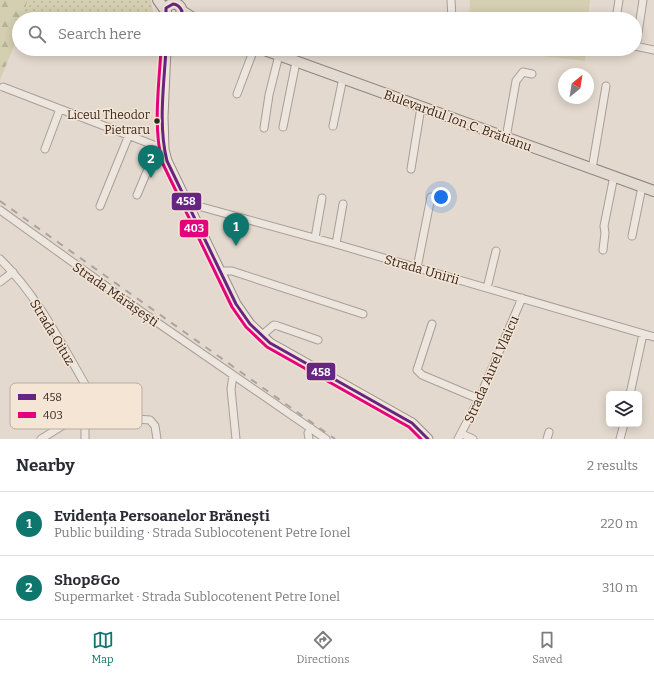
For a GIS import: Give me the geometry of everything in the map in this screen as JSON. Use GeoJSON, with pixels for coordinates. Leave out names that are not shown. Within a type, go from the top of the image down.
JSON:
{"type":"FeatureCollection","features":[{"type":"Feature","properties":{"kind":"main road"},"geometry":{"type":"LineString","coordinates":[[158,0],[174,8]]}},
{"type":"Feature","properties":{"kind":"main road"},"geometry":{"type":"LineString","coordinates":[[166,56],[164,149],[167,161],[219,271],[242,315],[262,336],[290,356],[412,423],[428,439]]}},
{"type":"Feature","properties":{"kind":"main road","name":"Bulevardul Ion C. Brătianu"},"geometry":{"type":"LineString","coordinates":[[281,56],[654,191]]}},
{"type":"Feature","properties":{"kind":"street"},"geometry":{"type":"LineString","coordinates":[[451,0],[452,12]]}},
{"type":"Feature","properties":{"kind":"street"},"geometry":{"type":"LineString","coordinates":[[617,12],[619,0]]}},
{"type":"Feature","properties":{"kind":"street"},"geometry":{"type":"LineString","coordinates":[[641,12],[643,0]]}},
{"type":"Feature","properties":{"kind":"street"},"geometry":{"type":"LineString","coordinates":[[642,47],[654,50]]}},
{"type":"Feature","properties":{"kind":"street"},"geometry":{"type":"LineString","coordinates":[[237,94],[251,56]]}},
{"type":"Feature","properties":{"kind":"street"},"geometry":{"type":"LineString","coordinates":[[264,128],[269,95],[279,56]]}},
{"type":"Feature","properties":{"kind":"street"},"geometry":{"type":"LineString","coordinates":[[283,127],[296,62]]}},
{"type":"Feature","properties":{"kind":"street"},"geometry":{"type":"LineString","coordinates":[[506,138],[516,81],[523,72],[532,74]]}},
{"type":"Feature","properties":{"kind":"street"},"geometry":{"type":"LineString","coordinates":[[333,126],[342,78]]}},
{"type":"Feature","properties":{"kind":"street"},"geometry":{"type":"LineString","coordinates":[[592,169],[606,86]]}},
{"type":"Feature","properties":{"kind":"street"},"geometry":{"type":"LineString","coordinates":[[3,87],[164,149],[154,157],[151,162],[137,195]]}},
{"type":"Feature","properties":{"kind":"street"},"geometry":{"type":"LineString","coordinates":[[411,169],[421,107]]}},
{"type":"Feature","properties":{"kind":"street"},"geometry":{"type":"LineString","coordinates":[[45,149],[60,109]]}},
{"type":"Feature","properties":{"kind":"street"},"geometry":{"type":"LineString","coordinates":[[100,206],[129,135]]}},
{"type":"Feature","properties":{"kind":"street"},"geometry":{"type":"LineString","coordinates":[[603,250],[605,233],[604,226],[614,176]]}},
{"type":"Feature","properties":{"kind":"street"},"geometry":{"type":"LineString","coordinates":[[632,236],[642,187]]}},
{"type":"Feature","properties":{"kind":"street"},"geometry":{"type":"LineString","coordinates":[[417,268],[431,197]]}},
{"type":"Feature","properties":{"kind":"street"},"geometry":{"type":"LineString","coordinates":[[315,238],[322,198]]}},
{"type":"Feature","properties":{"kind":"street"},"geometry":{"type":"LineString","coordinates":[[336,244],[343,204]]}},
{"type":"Feature","properties":{"kind":"street","name":"Strada Unirii"},"geometry":{"type":"LineString","coordinates":[[188,206],[198,206],[315,238],[654,337]]}},
{"type":"Feature","properties":{"kind":"street","name":"Strada Mărășești"},"geometry":{"type":"LineString","coordinates":[[0,210],[326,439]]}},
{"type":"Feature","properties":{"kind":"street"},"geometry":{"type":"LineString","coordinates":[[486,288],[496,251]]}},
{"type":"Feature","properties":{"kind":"street","name":"Strada Oituz"},"geometry":{"type":"LineString","coordinates":[[0,259],[13,272],[32,297],[84,383]]}},
{"type":"Feature","properties":{"kind":"street"},"geometry":{"type":"LineString","coordinates":[[219,271],[232,271],[363,314]]}},
{"type":"Feature","properties":{"kind":"street"},"geometry":{"type":"LineString","coordinates":[[0,282],[13,272]]}},
{"type":"Feature","properties":{"kind":"street","name":"Strada Aurel Vlaicu"},"geometry":{"type":"LineString","coordinates":[[460,437],[479,399],[522,298]]}},
{"type":"Feature","properties":{"kind":"street"},"geometry":{"type":"LineString","coordinates":[[432,324],[417,370],[422,375],[479,399]]}},
{"type":"Feature","properties":{"kind":"street"},"geometry":{"type":"LineString","coordinates":[[262,336],[269,328],[278,326],[318,340]]}},
{"type":"Feature","properties":{"kind":"street"},"geometry":{"type":"LineString","coordinates":[[631,391],[643,334]]}},
{"type":"Feature","properties":{"kind":"street"},"geometry":{"type":"LineString","coordinates":[[233,375],[232,389],[236,439]]}},
{"type":"Feature","properties":{"kind":"street"},"geometry":{"type":"LineString","coordinates":[[142,419],[150,420],[155,426],[157,439]]}},
{"type":"Feature","properties":{"kind":"street"},"geometry":{"type":"LineString","coordinates":[[620,439],[623,427]]}},
{"type":"Feature","properties":{"kind":"street"},"geometry":{"type":"LineString","coordinates":[[309,439],[308,433],[311,428]]}},
{"type":"Feature","properties":{"kind":"street"},"geometry":{"type":"LineString","coordinates":[[40,439],[57,429]]}},
{"type":"Feature","properties":{"kind":"street"},"geometry":{"type":"LineString","coordinates":[[460,437],[473,439]]}},
{"type":"Feature","properties":{"kind":"green space"},"geometry":{"type":"Polygon","coordinates":[[[0,0],[151,0],[153,12],[12,12],[0,0]]]}},
{"type":"Feature","properties":{"kind":"green space"},"geometry":{"type":"Polygon","coordinates":[[[0,0],[27,0],[24,12],[12,12],[12,51],[0,80],[0,0]]]}},
{"type":"Feature","properties":{"kind":"green space"},"geometry":{"type":"Polygon","coordinates":[[[470,0],[590,0],[589,12],[469,12],[470,0]]]}},
{"type":"Feature","properties":{"kind":"green space"},"geometry":{"type":"Polygon","coordinates":[[[543,56],[585,56],[585,61],[543,56]]]}},
{"type":"Feature","properties":{"kind":"railway"},"geometry":{"type":"LineString","coordinates":[[0,201],[335,439]]}},
{"type":"Feature","properties":{"kind":"transit line","name":"458"},"geometry":{"type":"LineString","coordinates":[[166,12],[166,8],[173,4],[179,6],[182,12]]}},
{"type":"Feature","properties":{"kind":"transit line","name":"403"},"geometry":{"type":"LineString","coordinates":[[161,56],[157,120],[159,148],[162,162],[232,307],[246,327],[267,347],[409,427],[421,439]]}},
{"type":"Feature","properties":{"kind":"transit line","name":"458"},"geometry":{"type":"LineString","coordinates":[[166,56],[162,119],[164,147],[167,161],[236,304],[250,324],[270,343],[412,423],[428,439]]}},
{"type":"Feature","properties":{"kind":"place","name":"Liceul Theodor Pietraru"},"geometry":{"type":"Point","coordinates":[157,121]}},
{"type":"Feature","properties":{"kind":"place","name":"Shop&Go"},"geometry":{"type":"Point","coordinates":[151,178]}},
{"type":"Feature","properties":{"kind":"place","name":"Evidența Persoanelor Brănești"},"geometry":{"type":"Point","coordinates":[236,246]}}]}
